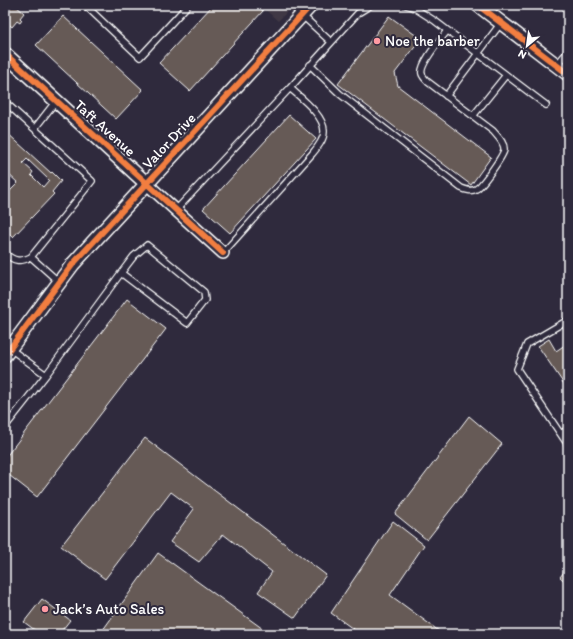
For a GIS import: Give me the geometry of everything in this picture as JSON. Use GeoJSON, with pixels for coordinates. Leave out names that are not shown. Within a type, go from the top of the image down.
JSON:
{"type":"FeatureCollection","features":[{"type":"Feature","properties":{"kind":"street","name":"Valor Drive"},"geometry":{"type":"LineString","coordinates":[[7,350],[59,282],[90,246],[311,5]]}},
{"type":"Feature","properties":{"kind":"street"},"geometry":{"type":"LineString","coordinates":[[478,5],[568,74]]}},
{"type":"Feature","properties":{"kind":"street","name":"Taft Avenue"},"geometry":{"type":"LineString","coordinates":[[5,54],[223,253]]}},
{"type":"Feature","properties":{"kind":"lane"},"geometry":{"type":"LineString","coordinates":[[86,6],[140,57],[188,5]]}},
{"type":"Feature","properties":{"kind":"lane"},"geometry":{"type":"LineString","coordinates":[[291,5],[331,42]]}},
{"type":"Feature","properties":{"kind":"lane"},"geometry":{"type":"LineString","coordinates":[[176,210],[290,88],[358,12],[371,5]]}},
{"type":"Feature","properties":{"kind":"lane"},"geometry":{"type":"LineString","coordinates":[[406,5],[413,7],[447,31],[546,105]]}},
{"type":"Feature","properties":{"kind":"lane"},"geometry":{"type":"LineString","coordinates":[[446,96],[501,22]]}},
{"type":"Feature","properties":{"kind":"lane"},"geometry":{"type":"LineString","coordinates":[[310,65],[340,94],[462,188],[469,191],[476,190],[502,156],[504,149],[501,140],[493,131],[428,82],[422,74],[422,68],[426,60],[447,31]]}},
{"type":"Feature","properties":{"kind":"lane"},"geometry":{"type":"LineString","coordinates":[[556,66],[568,52]]}},
{"type":"Feature","properties":{"kind":"lane"},"geometry":{"type":"LineString","coordinates":[[473,116],[506,75]]}},
{"type":"Feature","properties":{"kind":"lane"},"geometry":{"type":"LineString","coordinates":[[223,253],[321,143],[324,133],[322,121],[315,112],[290,88]]}},
{"type":"Feature","properties":{"kind":"lane"},"geometry":{"type":"LineString","coordinates":[[35,128],[56,101]]}},
{"type":"Feature","properties":{"kind":"lane"},"geometry":{"type":"LineString","coordinates":[[5,102],[92,181],[31,257],[24,261],[17,261],[10,258],[5,253]]}},
{"type":"Feature","properties":{"kind":"lane"},"geometry":{"type":"LineString","coordinates":[[5,427],[46,375],[121,273],[134,256],[147,245],[204,292],[205,300],[187,323],[121,273]]}},
{"type":"Feature","properties":{"kind":"lane"},"geometry":{"type":"LineString","coordinates":[[31,257],[59,282]]}},
{"type":"Feature","properties":{"kind":"lane"},"geometry":{"type":"LineString","coordinates":[[568,320],[527,344],[517,369],[568,445]]}},
{"type":"Feature","properties":{"kind":"lane"},"geometry":{"type":"LineString","coordinates":[[7,350],[46,375]]}},
{"type":"Feature","properties":{"kind":"lane"},"geometry":{"type":"LineString","coordinates":[[561,434],[568,429]]}},
{"type":"Feature","properties":{"kind":"shaded area"},"geometry":{"type":"Polygon","coordinates":[[[260,5],[294,5],[278,21],[260,5]]]}},
{"type":"Feature","properties":{"kind":"building"},"geometry":{"type":"Polygon","coordinates":[[[5,5],[15,5],[24,13],[20,18],[22,20],[20,23],[17,21],[12,27],[5,21],[5,5]]]}},
{"type":"Feature","properties":{"kind":"building"},"geometry":{"type":"Polygon","coordinates":[[[213,5],[256,5],[263,11],[190,91],[159,63],[213,5]]]}},
{"type":"Feature","properties":{"kind":"building"},"geometry":{"type":"Polygon","coordinates":[[[63,16],[143,90],[116,119],[36,45],[63,16]]]}},
{"type":"Feature","properties":{"kind":"building"},"geometry":{"type":"Polygon","coordinates":[[[389,16],[421,39],[395,73],[398,86],[491,157],[471,185],[338,84],[389,16]]]}},
{"type":"Feature","properties":{"kind":"building"},"geometry":{"type":"Polygon","coordinates":[[[289,115],[316,139],[230,233],[203,209],[289,115]]]}},
{"type":"Feature","properties":{"kind":"building"},"geometry":{"type":"Polygon","coordinates":[[[5,131],[61,181],[52,192],[54,194],[13,237],[5,230],[5,196],[18,183],[5,171],[5,131]],[[27,159],[23,163],[33,172],[31,175],[43,187],[49,180],[27,159]]]}},
{"type":"Feature","properties":{"kind":"building"},"geometry":{"type":"Polygon","coordinates":[[[127,299],[166,329],[37,497],[5,472],[5,458],[127,299]]]}},
{"type":"Feature","properties":{"kind":"building"},"geometry":{"type":"Polygon","coordinates":[[[549,339],[556,351],[568,343],[568,390],[538,346],[549,339]]]}},
{"type":"Feature","properties":{"kind":"building"},"geometry":{"type":"Polygon","coordinates":[[[469,416],[502,444],[427,540],[395,514],[469,416]]]}},
{"type":"Feature","properties":{"kind":"building"},"geometry":{"type":"Polygon","coordinates":[[[145,438],[326,575],[295,618],[258,592],[272,572],[223,534],[199,562],[170,542],[194,509],[171,492],[105,579],[61,546],[145,438]]]}},
{"type":"Feature","properties":{"kind":"building"},"geometry":{"type":"Polygon","coordinates":[[[393,521],[424,545],[390,595],[443,634],[360,634],[331,613],[393,521]]]}},
{"type":"Feature","properties":{"kind":"building"},"geometry":{"type":"Polygon","coordinates":[[[158,553],[270,634],[100,634],[158,553]]]}},
{"type":"Feature","properties":{"kind":"building"},"geometry":{"type":"Polygon","coordinates":[[[568,567],[568,584],[560,577],[568,567]]]}},
{"type":"Feature","properties":{"kind":"building","name":"Jack’s Auto Sales"},"geometry":{"type":"Polygon","coordinates":[[[42,599],[70,620],[59,634],[40,634],[24,622],[42,599]]]}},
{"type":"Feature","properties":{"kind":"cycle path"},"geometry":{"type":"LineString","coordinates":[[5,355],[73,264],[311,5]]}},
{"type":"Feature","properties":{"kind":"cycle path"},"geometry":{"type":"LineString","coordinates":[[478,5],[568,74]]}},
{"type":"Feature","properties":{"kind":"cycle path"},"geometry":{"type":"LineString","coordinates":[[5,54],[223,253]]}},
{"type":"Feature","properties":{"kind":"place","name":"Noe the barber"},"geometry":{"type":"Point","coordinates":[377,41]}},
{"type":"Feature","properties":{"kind":"place","name":"Jack’s Auto Sales"},"geometry":{"type":"Point","coordinates":[45,609]}}]}
